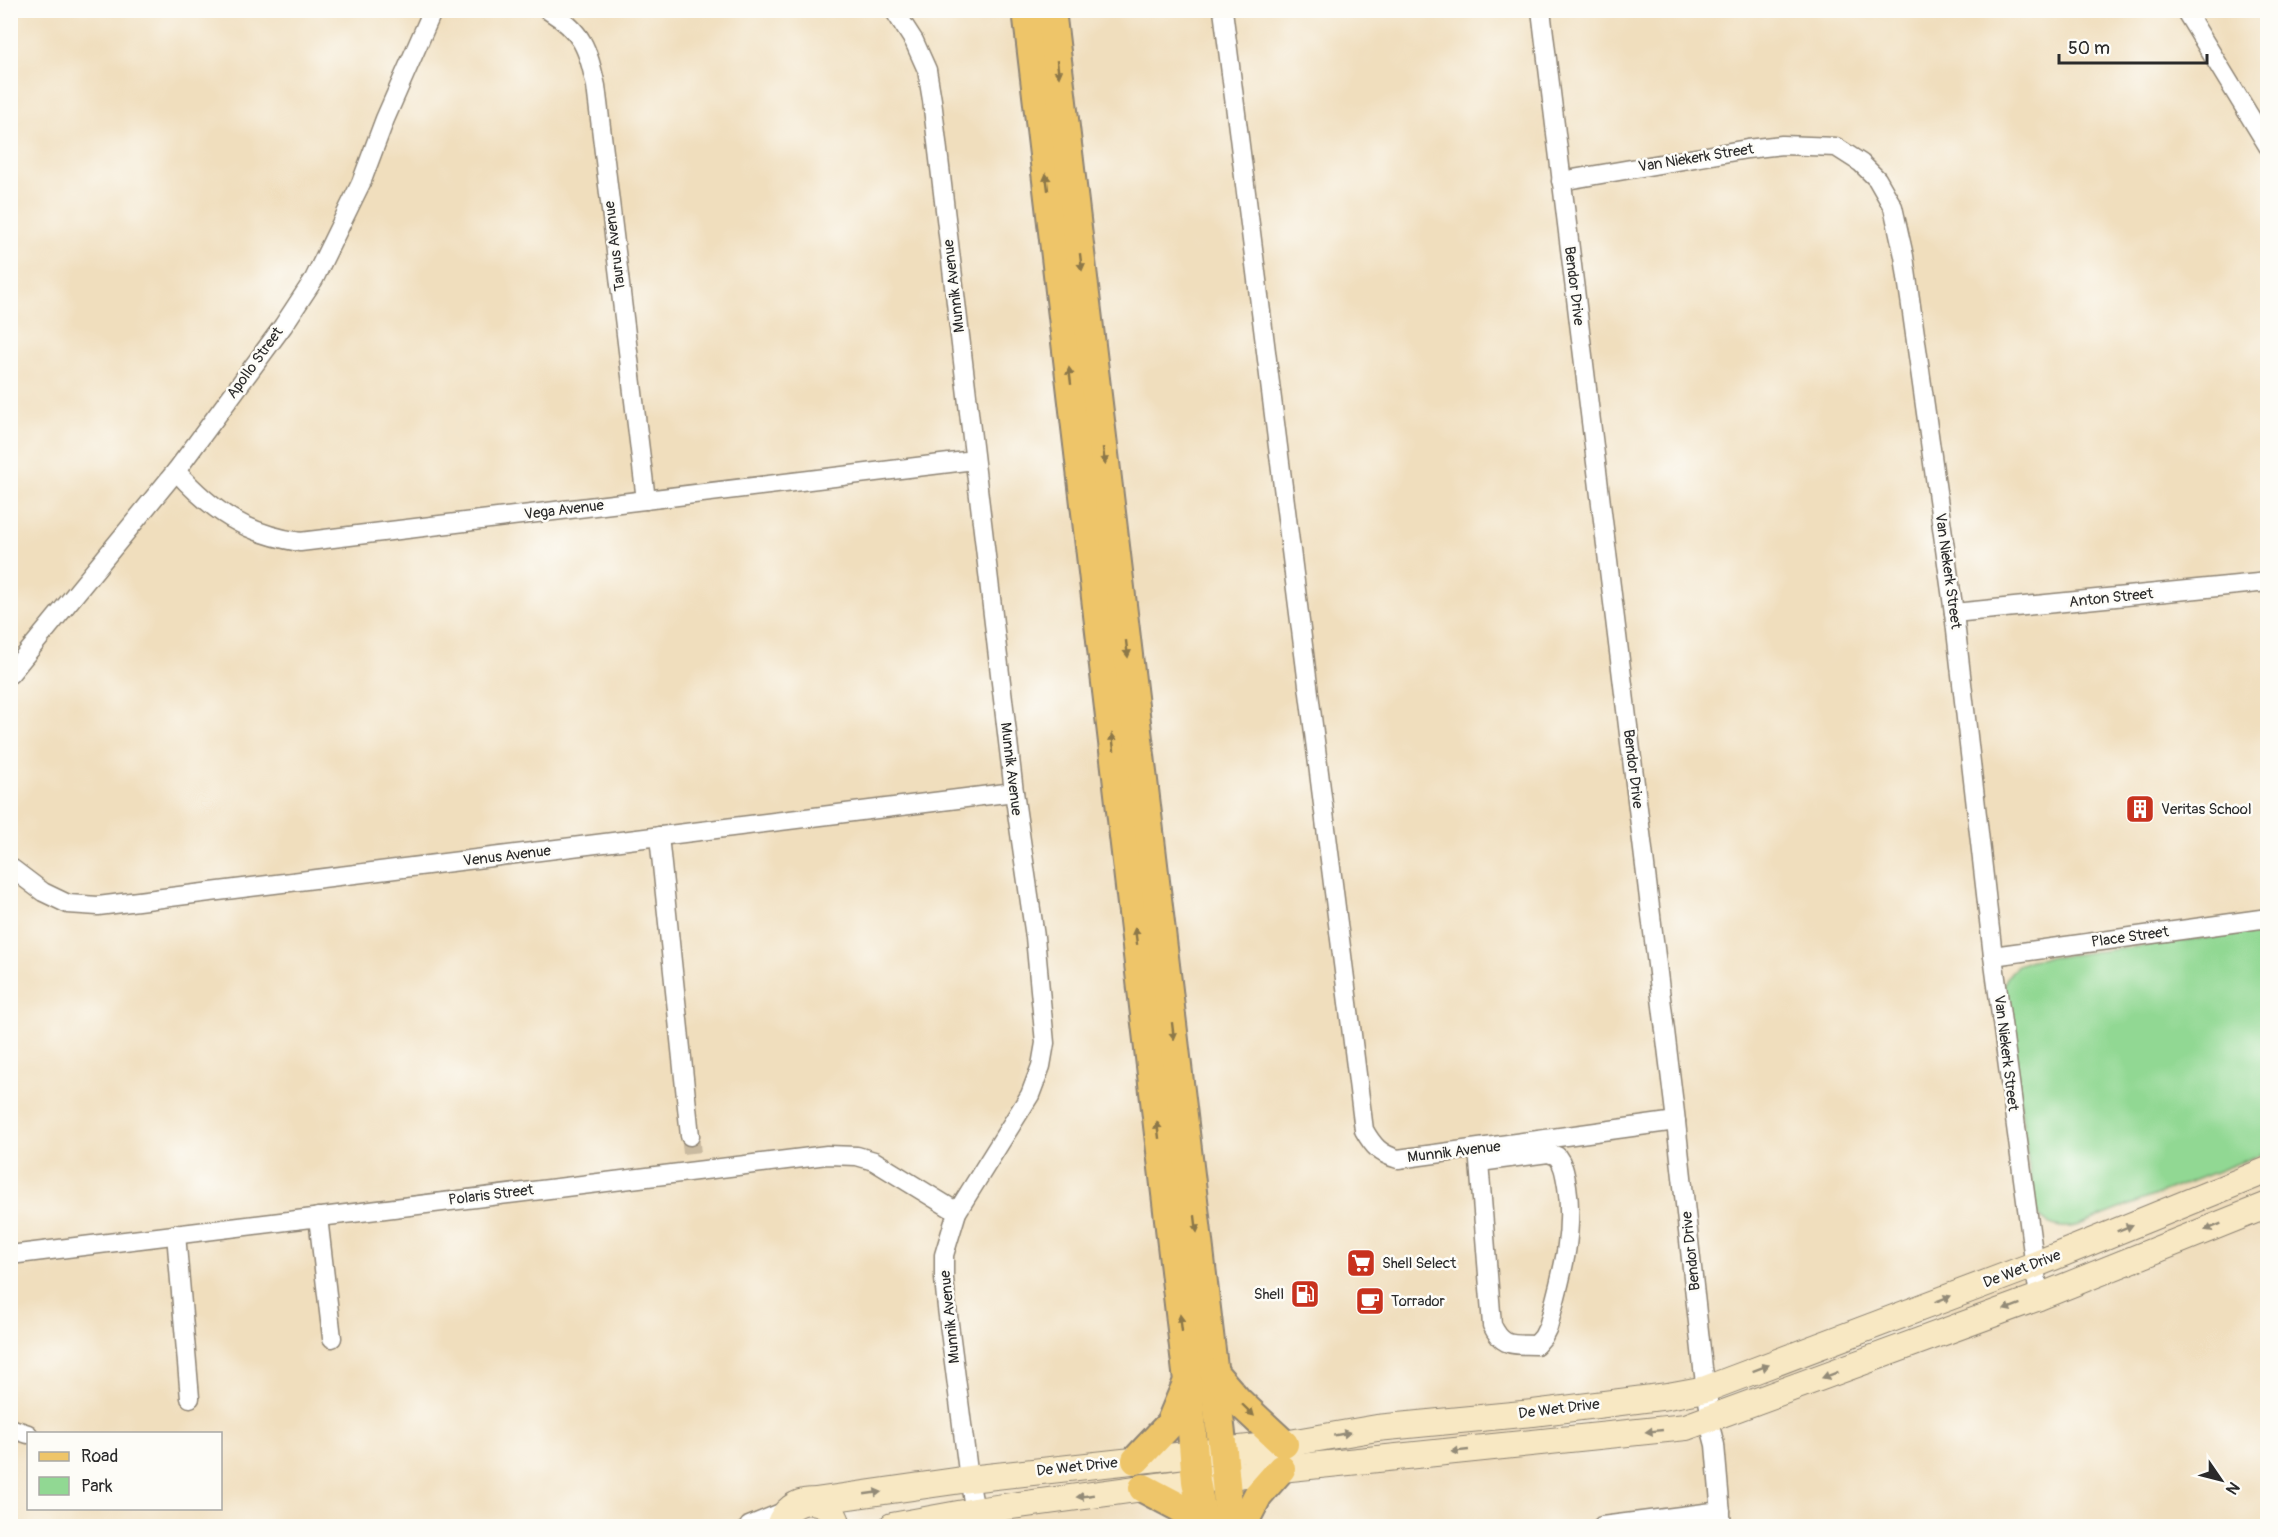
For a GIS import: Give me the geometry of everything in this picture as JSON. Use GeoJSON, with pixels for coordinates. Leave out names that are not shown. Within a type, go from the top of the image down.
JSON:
{"type":"FeatureCollection","features":[{"type":"Feature","properties":{"kind":"main road"},"geometry":{"type":"LineString","coordinates":[[1027,10],[1201,1377],[1225,1463],[1230,1527]]}},
{"type":"Feature","properties":{"kind":"main road"},"geometry":{"type":"LineString","coordinates":[[1051,10],[1201,1377],[1196,1468],[1204,1527]]}},
{"type":"Feature","properties":{"kind":"main road"},"geometry":{"type":"LineString","coordinates":[[1201,1377],[1238,1401],[1283,1457],[1258,1495],[1242,1527]]}},
{"type":"Feature","properties":{"kind":"main road"},"geometry":{"type":"LineString","coordinates":[[1136,1460],[1170,1424],[1201,1377]]}},
{"type":"Feature","properties":{"kind":"main road"},"geometry":{"type":"LineString","coordinates":[[1143,1488],[1181,1508],[1196,1527]]}},
{"type":"Feature","properties":{"kind":"street","name":"Apollo Street"},"geometry":{"type":"LineString","coordinates":[[10,674],[176,471],[283,326],[314,279],[361,183],[385,119],[433,10]]}},
{"type":"Feature","properties":{"kind":"street","name":"Taurus Avenue"},"geometry":{"type":"LineString","coordinates":[[548,10],[579,34],[586,49],[596,86],[646,500]]}},
{"type":"Feature","properties":{"kind":"street","name":"Munnik Avenue"},"geometry":{"type":"LineString","coordinates":[[894,10],[914,41],[927,70],[1014,792],[1035,937],[1045,1043],[1041,1066],[1030,1095],[957,1212],[944,1255],[944,1279],[975,1511]]}},
{"type":"Feature","properties":{"kind":"street","name":"Munnik Avenue"},"geometry":{"type":"LineString","coordinates":[[1223,10],[1364,1130],[1373,1146],[1384,1155],[1398,1159],[1479,1155],[1677,1122]]}},
{"type":"Feature","properties":{"kind":"street","name":"Bendor Drive"},"geometry":{"type":"LineString","coordinates":[[1542,10],[1677,1122],[1721,1519]]}},
{"type":"Feature","properties":{"kind":"street"},"geometry":{"type":"LineString","coordinates":[[2185,10],[2268,146]]}},
{"type":"Feature","properties":{"kind":"street","name":"Van Niekerk Street"},"geometry":{"type":"LineString","coordinates":[[1561,181],[1747,149],[1809,144],[1836,147],[1862,163],[1877,179],[1893,207],[1904,256],[1954,614],[1993,956],[2039,1297]]}},
{"type":"Feature","properties":{"kind":"street","name":"Vega Avenue"},"geometry":{"type":"LineString","coordinates":[[176,471],[196,494],[238,524],[276,538],[300,542],[974,460]]}},
{"type":"Feature","properties":{"kind":"street","name":"Anton Street"},"geometry":{"type":"LineString","coordinates":[[1954,614],[2268,582]]}},
{"type":"Feature","properties":{"kind":"street","name":"Venus Avenue"},"geometry":{"type":"LineString","coordinates":[[10,867],[43,892],[68,904],[98,906],[1014,792]]}},
{"type":"Feature","properties":{"kind":"street"},"geometry":{"type":"LineString","coordinates":[[659,836],[692,1153]]}},
{"type":"Feature","properties":{"kind":"street","name":"Place Street"},"geometry":{"type":"LineString","coordinates":[[1993,956],[2268,918]]}},
{"type":"Feature","properties":{"kind":"street","name":"Polaris Street"},"geometry":{"type":"LineString","coordinates":[[10,1255],[318,1217],[692,1153],[857,1156],[874,1161],[957,1212]]}},
{"type":"Feature","properties":{"kind":"street"},"geometry":{"type":"LineString","coordinates":[[1548,1153],[1557,1156],[1563,1163],[1570,1215],[1569,1242],[1548,1328],[1536,1345],[1508,1344],[1498,1337],[1492,1325],[1479,1155],[1548,1153]]}},
{"type":"Feature","properties":{"kind":"street","name":"De Wet Drive"},"geometry":{"type":"LineString","coordinates":[[1283,1457],[1377,1428],[1533,1413],[1706,1389],[2034,1265],[2268,1170]]}},
{"type":"Feature","properties":{"kind":"street","name":"De Wet Drive"},"geometry":{"type":"LineString","coordinates":[[892,1527],[975,1511],[1143,1488],[1196,1468],[1225,1463],[1686,1427],[1711,1420],[2039,1297],[2268,1205]]}},
{"type":"Feature","properties":{"kind":"street"},"geometry":{"type":"LineString","coordinates":[[318,1217],[332,1338]]}},
{"type":"Feature","properties":{"kind":"street"},"geometry":{"type":"LineString","coordinates":[[176,1234],[190,1398]]}},
{"type":"Feature","properties":{"kind":"street"},"geometry":{"type":"LineString","coordinates":[[10,1428],[27,1434]]}},
{"type":"Feature","properties":{"kind":"street","name":"De Wet Drive"},"geometry":{"type":"LineString","coordinates":[[784,1518],[796,1504],[969,1479],[1136,1460],[1196,1468]]}},
{"type":"Feature","properties":{"kind":"street"},"geometry":{"type":"LineString","coordinates":[[815,1501],[831,1511],[838,1527]]}},
{"type":"Feature","properties":{"kind":"street"},"geometry":{"type":"LineString","coordinates":[[1602,1527],[1690,1515],[1721,1519]]}},
{"type":"Feature","properties":{"kind":"street"},"geometry":{"type":"LineString","coordinates":[[749,1527],[784,1518]]}},
{"type":"Feature","properties":{"kind":"green space"},"geometry":{"type":"Polygon","coordinates":[[[2267,930],[2267,1152],[2076,1226],[2058,1227],[2044,1220],[2035,1212],[2004,984],[2008,975],[2018,966],[2031,960],[2267,930]]]}},
{"type":"Feature","properties":{"kind":"tunnel"},"geometry":{"type":"LineString","coordinates":[[690,1136],[692,1153]]}},
{"type":"Feature","properties":{"kind":"place","name":"Veritas School"},"geometry":{"type":"Point","coordinates":[2140,809]}},
{"type":"Feature","properties":{"kind":"place","name":"Shell Select"},"geometry":{"type":"Point","coordinates":[1361,1263]}},
{"type":"Feature","properties":{"kind":"place","name":"Shell"},"geometry":{"type":"Point","coordinates":[1305,1294]}},
{"type":"Feature","properties":{"kind":"place","name":"Torrador"},"geometry":{"type":"Point","coordinates":[1370,1301]}}]}
